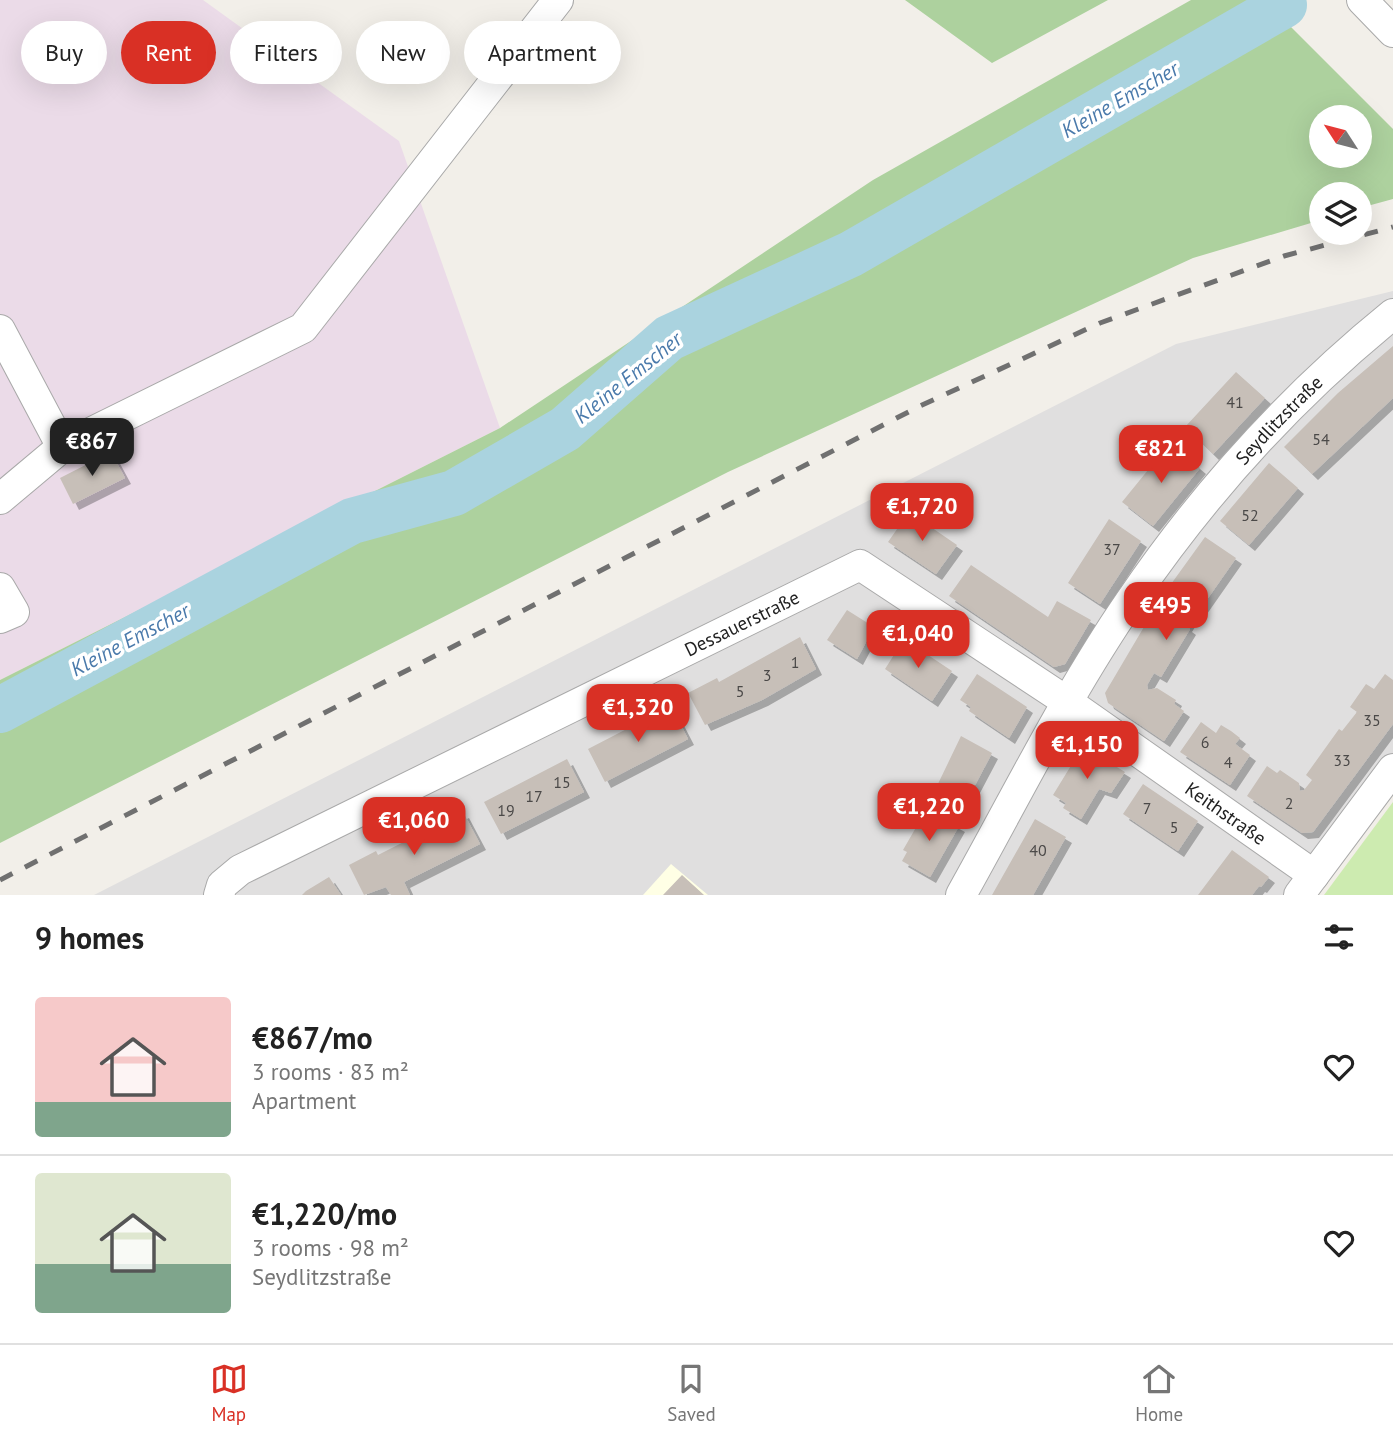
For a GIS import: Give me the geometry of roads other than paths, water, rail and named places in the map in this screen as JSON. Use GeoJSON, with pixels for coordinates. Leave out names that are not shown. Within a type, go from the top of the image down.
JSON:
{"type":"FeatureCollection","features":[{"type":"Feature","properties":{"kind":"street"},"geometry":{"type":"LineString","coordinates":[[0,499],[62,447],[303,328],[558,0]]}},
{"type":"Feature","properties":{"kind":"street"},"geometry":{"type":"LineString","coordinates":[[1362,0],[1393,32]]}},
{"type":"Feature","properties":{"kind":"street","name":"Seydlitzstraße"},"geometry":{"type":"LineString","coordinates":[[961,895],[1069,702],[1130,600],[1193,516],[1260,437],[1348,351],[1393,314]]}},
{"type":"Feature","properties":{"kind":"street"},"geometry":{"type":"LineString","coordinates":[[0,330],[62,447]]}},
{"type":"Feature","properties":{"kind":"street","name":"Dessauerstraße"},"geometry":{"type":"LineString","coordinates":[[219,895],[222,885],[240,870],[860,565],[1069,702]]}},
{"type":"Feature","properties":{"kind":"street"},"geometry":{"type":"LineString","coordinates":[[0,588],[14,611],[0,618]]}},
{"type":"Feature","properties":{"kind":"street","name":"Keithstraße"},"geometry":{"type":"LineString","coordinates":[[1069,702],[1307,885]]}},
{"type":"Feature","properties":{"kind":"street"},"geometry":{"type":"LineString","coordinates":[[1307,885],[1393,769]]}},
{"type":"Feature","properties":{"kind":"waterway","name":"Kleine Emscher"},"geometry":{"type":"LineString","coordinates":[[0,710],[352,521],[454,493],[565,429],[669,338],[851,254],[1284,5]]}},
{"type":"Feature","properties":{"kind":"railway"},"geometry":{"type":"LineString","coordinates":[[0,880],[920,406],[1100,323],[1284,256],[1393,227]]}}]}
